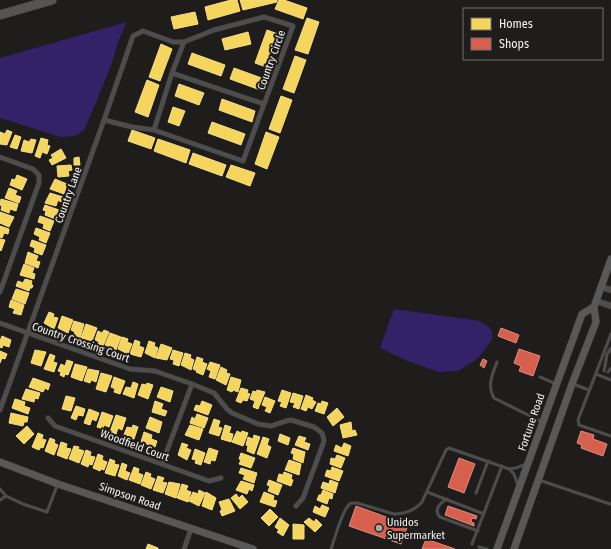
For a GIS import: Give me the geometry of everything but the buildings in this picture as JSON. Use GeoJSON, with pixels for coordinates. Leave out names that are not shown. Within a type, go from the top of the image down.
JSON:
{"type":"FeatureCollection","features":[{"type":"Feature","properties":{"kind":"highway"},"geometry":{"type":"LineString","coordinates":[[0,15],[52,0]]}},
{"type":"Feature","properties":{"kind":"main road","name":"Fortune Road"},"geometry":{"type":"LineString","coordinates":[[514,549],[540,480],[572,384],[596,322],[595,304],[611,259]]}},
{"type":"Feature","properties":{"kind":"main road","name":"Fortune Road"},"geometry":{"type":"LineString","coordinates":[[497,549],[582,314],[595,304]]}},
{"type":"Feature","properties":{"kind":"main road","name":"Simpson Road"},"geometry":{"type":"LineString","coordinates":[[0,462],[58,484],[253,549]]}},
{"type":"Feature","properties":{"kind":"street","name":"Country Circle"},"geometry":{"type":"LineString","coordinates":[[104,120],[132,127],[154,130],[243,161],[292,26],[264,17],[214,30],[184,42]]}},
{"type":"Feature","properties":{"kind":"street","name":"Country Lane"},"geometry":{"type":"LineString","coordinates":[[0,410],[133,36],[143,31],[173,42],[184,42]]}},
{"type":"Feature","properties":{"kind":"street"},"geometry":{"type":"LineString","coordinates":[[154,130],[172,72],[184,42]]}},
{"type":"Feature","properties":{"kind":"street"},"geometry":{"type":"LineString","coordinates":[[172,72],[264,104]]}},
{"type":"Feature","properties":{"kind":"street"},"geometry":{"type":"LineString","coordinates":[[0,157],[33,169],[39,175],[39,183],[0,292]]}},
{"type":"Feature","properties":{"kind":"street"},"geometry":{"type":"LineString","coordinates":[[602,287],[611,290]]}},
{"type":"Feature","properties":{"kind":"street"},"geometry":{"type":"LineString","coordinates":[[595,304],[611,306]]}},
{"type":"Feature","properties":{"kind":"street","name":"Country Crossing Court"},"geometry":{"type":"LineString","coordinates":[[0,323],[130,369],[155,371],[192,384],[214,393],[232,413],[258,424],[271,426],[286,421],[297,421],[314,427],[322,432],[324,440],[303,498],[296,506]]}},
{"type":"Feature","properties":{"kind":"street"},"geometry":{"type":"LineString","coordinates":[[162,464],[192,384]]}},
{"type":"Feature","properties":{"kind":"street","name":"Woodfield Court"},"geometry":{"type":"LineString","coordinates":[[48,418],[55,426],[209,481],[220,478]]}},
{"type":"Feature","properties":{"kind":"street"},"geometry":{"type":"LineString","coordinates":[[184,549],[191,529]]}},
{"type":"Feature","properties":{"kind":"lane"},"geometry":{"type":"LineString","coordinates":[[604,371],[611,334]]}},
{"type":"Feature","properties":{"kind":"lane"},"geometry":{"type":"LineString","coordinates":[[611,348],[606,354],[596,374],[578,420],[579,425],[611,436]]}},
{"type":"Feature","properties":{"kind":"lane"},"geometry":{"type":"LineString","coordinates":[[606,354],[607,361]]}},
{"type":"Feature","properties":{"kind":"lane"},"geometry":{"type":"LineString","coordinates":[[605,367],[606,354]]}},
{"type":"Feature","properties":{"kind":"lane"},"geometry":{"type":"LineString","coordinates":[[497,362],[490,379],[491,392],[494,398],[542,422]]}},
{"type":"Feature","properties":{"kind":"lane"},"geometry":{"type":"LineString","coordinates":[[608,372],[611,367]]}},
{"type":"Feature","properties":{"kind":"lane"},"geometry":{"type":"LineString","coordinates":[[596,374],[611,380]]}},
{"type":"Feature","properties":{"kind":"lane"},"geometry":{"type":"LineString","coordinates":[[540,377],[556,384]]}},
{"type":"Feature","properties":{"kind":"lane"},"geometry":{"type":"LineString","coordinates":[[572,384],[589,390]]}},
{"type":"Feature","properties":{"kind":"lane"},"geometry":{"type":"LineString","coordinates":[[331,549],[343,515],[351,503],[357,503],[394,514],[401,514],[417,508],[427,492],[446,450],[449,448],[509,468],[516,468],[529,462]]}},
{"type":"Feature","properties":{"kind":"lane"},"geometry":{"type":"LineString","coordinates":[[476,493],[488,461]]}},
{"type":"Feature","properties":{"kind":"lane"},"geometry":{"type":"LineString","coordinates":[[472,544],[502,466]]}},
{"type":"Feature","properties":{"kind":"lane"},"geometry":{"type":"LineString","coordinates":[[509,468],[514,474],[519,489]]}},
{"type":"Feature","properties":{"kind":"lane"},"geometry":{"type":"LineString","coordinates":[[540,480],[610,504]]}},
{"type":"Feature","properties":{"kind":"lane"},"geometry":{"type":"LineString","coordinates":[[0,489],[6,496],[23,504],[47,512],[58,484]]}},
{"type":"Feature","properties":{"kind":"lane"},"geometry":{"type":"LineString","coordinates":[[427,492],[484,514]]}},
{"type":"Feature","properties":{"kind":"lane"},"geometry":{"type":"LineString","coordinates":[[0,500],[6,496]]}},
{"type":"Feature","properties":{"kind":"lane"},"geometry":{"type":"LineString","coordinates":[[447,499],[439,505],[437,512],[438,515],[478,531]]}},
{"type":"Feature","properties":{"kind":"lane"},"geometry":{"type":"LineString","coordinates":[[480,547],[487,549]]}},
{"type":"Feature","properties":{"kind":"shaded area"},"geometry":{"type":"Polygon","coordinates":[[[127,22],[118,42],[112,63],[84,130],[75,136],[61,137],[0,118],[0,58],[127,22]]]}},
{"type":"Feature","properties":{"kind":"shaded area"},"geometry":{"type":"Polygon","coordinates":[[[394,309],[480,321],[489,327],[492,332],[492,340],[477,359],[458,371],[439,372],[408,361],[380,348],[394,309]]]}},
{"type":"Feature","properties":{"kind":"place","name":"Unidos Supermarket"},"geometry":{"type":"Point","coordinates":[379,528]}}]}
